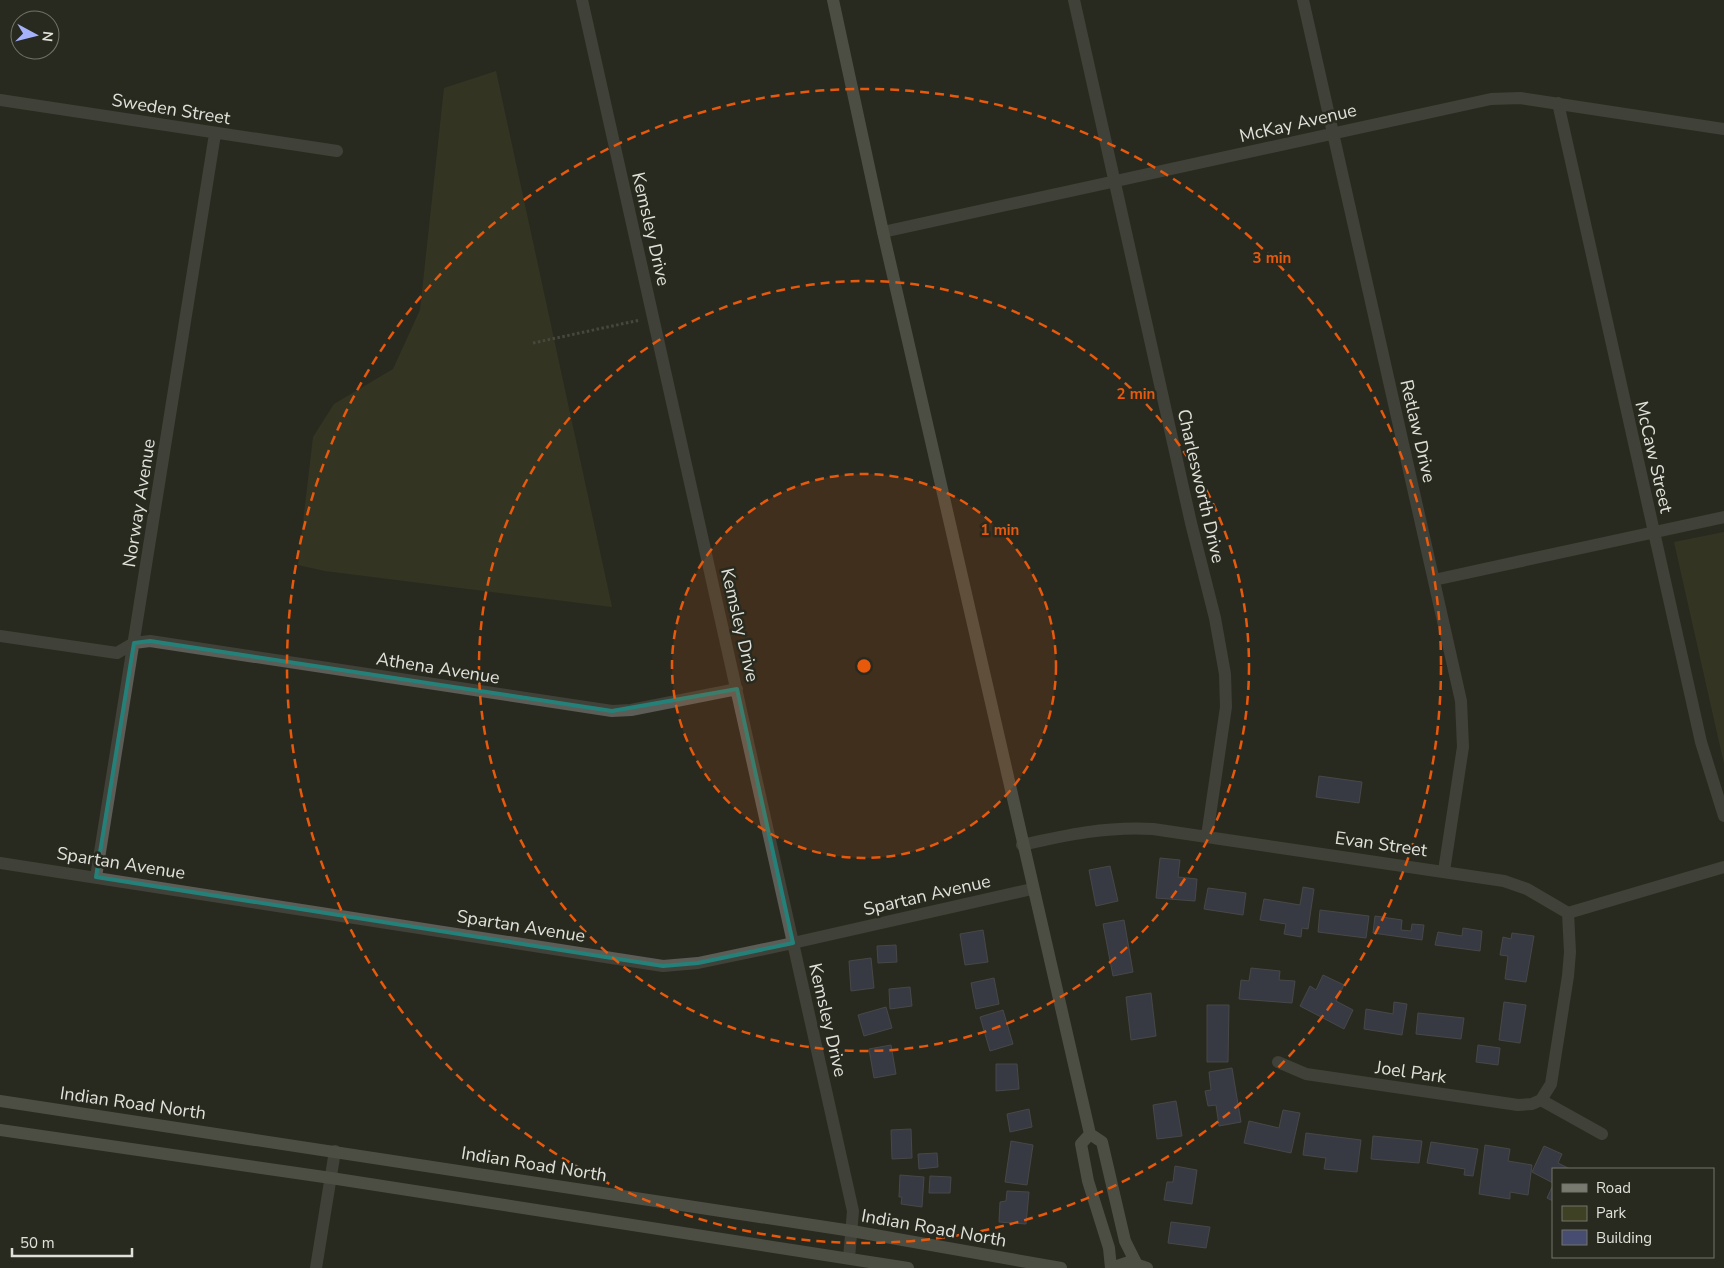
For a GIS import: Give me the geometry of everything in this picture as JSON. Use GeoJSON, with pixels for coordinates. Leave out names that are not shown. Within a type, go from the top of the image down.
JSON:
{"type":"FeatureCollection","features":[{"type":"Feature","properties":{"kind":"main road"},"geometry":{"type":"LineString","coordinates":[[834,0],[884,232],[1022,845],[1090,1134],[1102,1142],[1125,1241],[1141,1265]]}},
{"type":"Feature","properties":{"kind":"main road","name":"Indian Road North"},"geometry":{"type":"LineString","coordinates":[[0,1101],[852,1231],[1061,1268]]}},
{"type":"Feature","properties":{"kind":"main road"},"geometry":{"type":"LineString","coordinates":[[0,1130],[331,1178],[908,1268]]}},
{"type":"Feature","properties":{"kind":"main road"},"geometry":{"type":"LineString","coordinates":[[1090,1134],[1081,1144],[1088,1181],[1109,1248],[1111,1268],[1123,1262],[1141,1265]]}},
{"type":"Feature","properties":{"kind":"street","name":"Kemsley Drive"},"geometry":{"type":"LineString","coordinates":[[582,0],[853,1211],[849,1258]]}},
{"type":"Feature","properties":{"kind":"street","name":"Charlesworth Drive"},"geometry":{"type":"LineString","coordinates":[[1074,0],[1215,618],[1225,674],[1226,707],[1206,836]]}},
{"type":"Feature","properties":{"kind":"street","name":"Retlaw Drive"},"geometry":{"type":"LineString","coordinates":[[1304,0],[1332,133],[1458,682],[1464,729],[1444,871]]}},
{"type":"Feature","properties":{"kind":"street","name":"McKay Avenue"},"geometry":{"type":"LineString","coordinates":[[884,232],[1491,99],[1520,98],[1724,129]]}},
{"type":"Feature","properties":{"kind":"street","name":"Sweden Street"},"geometry":{"type":"LineString","coordinates":[[0,100],[337,151]]}},
{"type":"Feature","properties":{"kind":"street","name":"McCaw Street"},"geometry":{"type":"LineString","coordinates":[[1558,104],[1701,742],[1724,816]]}},
{"type":"Feature","properties":{"kind":"street","name":"Norway Avenue"},"geometry":{"type":"LineString","coordinates":[[96,877],[215,134]]}},
{"type":"Feature","properties":{"kind":"street"},"geometry":{"type":"LineString","coordinates":[[1434,580],[1724,516]]}},
{"type":"Feature","properties":{"kind":"street"},"geometry":{"type":"LineString","coordinates":[[0,636],[117,653],[134,643]]}},
{"type":"Feature","properties":{"kind":"street","name":"Athena Avenue"},"geometry":{"type":"LineString","coordinates":[[134,643],[150,641],[612,711],[631,710],[737,689]]}},
{"type":"Feature","properties":{"kind":"street","name":"Evan Street"},"geometry":{"type":"LineString","coordinates":[[1022,845],[1076,833],[1122,828],[1153,828],[1444,871],[1517,885],[1568,913]]}},
{"type":"Feature","properties":{"kind":"street","name":"Spartan Avenue"},"geometry":{"type":"LineString","coordinates":[[0,863],[663,966],[698,963],[793,944],[1032,889]]}},
{"type":"Feature","properties":{"kind":"street"},"geometry":{"type":"LineString","coordinates":[[1602,1134],[1541,1100],[1551,1084],[1568,976],[1570,940],[1568,913],[1724,867]]}},
{"type":"Feature","properties":{"kind":"street","name":"Joel Park"},"geometry":{"type":"LineString","coordinates":[[1278,1062],[1306,1074],[1508,1104],[1532,1104],[1541,1100]]}},
{"type":"Feature","properties":{"kind":"street"},"geometry":{"type":"LineString","coordinates":[[316,1268],[335,1151]]}},
{"type":"Feature","properties":{"kind":"path"},"geometry":{"type":"LineString","coordinates":[[533,343],[653,317]]}},
{"type":"Feature","properties":{"kind":"highlighted area"},"geometry":{"type":"Polygon","coordinates":[[[150,641],[612,711],[737,689],[793,943],[698,963],[663,966],[96,877],[134,643],[150,641]]]}},
{"type":"Feature","properties":{"kind":"green space"},"geometry":{"type":"Polygon","coordinates":[[[496,71],[612,607],[325,571],[298,565],[313,437],[334,404],[393,369],[420,310],[444,88],[496,71]]]}},
{"type":"Feature","properties":{"kind":"green space"},"geometry":{"type":"Polygon","coordinates":[[[1724,532],[1724,764],[1674,542],[1724,532]]]}},
{"type":"Feature","properties":{"kind":"building"},"geometry":{"type":"Polygon","coordinates":[[[1319,776],[1362,782],[1359,803],[1316,797],[1319,776]]]}},
{"type":"Feature","properties":{"kind":"building"},"geometry":{"type":"Polygon","coordinates":[[[1160,858],[1180,860],[1178,877],[1197,879],[1195,901],[1156,898],[1160,858]]]}},
{"type":"Feature","properties":{"kind":"building"},"geometry":{"type":"Polygon","coordinates":[[[1110,866],[1118,901],[1096,906],[1089,870],[1110,866]]]}},
{"type":"Feature","properties":{"kind":"building"},"geometry":{"type":"Polygon","coordinates":[[[1303,887],[1314,889],[1308,929],[1302,928],[1301,937],[1284,934],[1286,924],[1260,920],[1264,899],[1300,905],[1303,887]]]}},
{"type":"Feature","properties":{"kind":"building"},"geometry":{"type":"Polygon","coordinates":[[[1208,888],[1246,893],[1243,915],[1204,909],[1208,888]]]}},
{"type":"Feature","properties":{"kind":"building"},"geometry":{"type":"Polygon","coordinates":[[[1320,910],[1369,916],[1366,938],[1318,932],[1320,910]]]}},
{"type":"Feature","properties":{"kind":"building"},"geometry":{"type":"Polygon","coordinates":[[[1375,916],[1402,920],[1401,930],[1411,931],[1412,924],[1424,925],[1422,940],[1373,933],[1375,916]]]}},
{"type":"Feature","properties":{"kind":"building"},"geometry":{"type":"Polygon","coordinates":[[[1124,920],[1133,972],[1113,976],[1103,924],[1124,920]]]}},
{"type":"Feature","properties":{"kind":"building"},"geometry":{"type":"Polygon","coordinates":[[[1463,928],[1482,931],[1480,951],[1435,945],[1438,932],[1462,936],[1463,928]]]}},
{"type":"Feature","properties":{"kind":"building"},"geometry":{"type":"Polygon","coordinates":[[[983,930],[988,962],[965,965],[960,934],[983,930]]]}},
{"type":"Feature","properties":{"kind":"building"},"geometry":{"type":"Polygon","coordinates":[[[1512,933],[1534,936],[1526,982],[1505,979],[1508,956],[1500,955],[1503,937],[1511,939],[1512,933]]]}},
{"type":"Feature","properties":{"kind":"building"},"geometry":{"type":"Polygon","coordinates":[[[896,945],[897,962],[878,963],[877,946],[896,945]]]}},
{"type":"Feature","properties":{"kind":"building"},"geometry":{"type":"Polygon","coordinates":[[[871,958],[874,988],[851,991],[849,961],[871,958]]]}},
{"type":"Feature","properties":{"kind":"building"},"geometry":{"type":"Polygon","coordinates":[[[1251,968],[1280,971],[1279,980],[1295,981],[1292,1003],[1239,999],[1241,980],[1249,981],[1251,968]]]}},
{"type":"Feature","properties":{"kind":"building"},"geometry":{"type":"Polygon","coordinates":[[[1323,975],[1344,985],[1336,1001],[1353,1010],[1344,1029],[1300,1006],[1310,986],[1316,990],[1323,975]]]}},
{"type":"Feature","properties":{"kind":"building"},"geometry":{"type":"Polygon","coordinates":[[[994,978],[999,1004],[976,1009],[971,983],[994,978]]]}},
{"type":"Feature","properties":{"kind":"building"},"geometry":{"type":"Polygon","coordinates":[[[910,987],[912,1006],[890,1009],[889,989],[910,987]]]}},
{"type":"Feature","properties":{"kind":"building"},"geometry":{"type":"Polygon","coordinates":[[[1151,993],[1156,1036],[1131,1040],[1126,997],[1151,993]]]}},
{"type":"Feature","properties":{"kind":"building"},"geometry":{"type":"Polygon","coordinates":[[[1394,1002],[1407,1004],[1402,1035],[1364,1029],[1366,1009],[1393,1014],[1394,1002]]]}},
{"type":"Feature","properties":{"kind":"building"},"geometry":{"type":"Polygon","coordinates":[[[1504,1002],[1526,1005],[1520,1043],[1499,1040],[1504,1002]]]}},
{"type":"Feature","properties":{"kind":"building"},"geometry":{"type":"Polygon","coordinates":[[[1207,1005],[1229,1005],[1228,1062],[1207,1062],[1207,1005]]]}},
{"type":"Feature","properties":{"kind":"building"},"geometry":{"type":"Polygon","coordinates":[[[886,1007],[892,1028],[864,1036],[858,1015],[886,1007]]]}},
{"type":"Feature","properties":{"kind":"building"},"geometry":{"type":"Polygon","coordinates":[[[1003,1010],[1013,1044],[990,1051],[980,1017],[1003,1010]]]}},
{"type":"Feature","properties":{"kind":"building"},"geometry":{"type":"Polygon","coordinates":[[[1418,1013],[1464,1018],[1461,1039],[1416,1034],[1418,1013]]]}},
{"type":"Feature","properties":{"kind":"building"},"geometry":{"type":"Polygon","coordinates":[[[891,1045],[896,1074],[874,1078],[869,1049],[891,1045]]]}},
{"type":"Feature","properties":{"kind":"building"},"geometry":{"type":"Polygon","coordinates":[[[1478,1045],[1500,1048],[1498,1065],[1476,1062],[1478,1045]]]}},
{"type":"Feature","properties":{"kind":"building"},"geometry":{"type":"Polygon","coordinates":[[[996,1064],[1017,1064],[1019,1089],[996,1091],[996,1064]]]}},
{"type":"Feature","properties":{"kind":"building"},"geometry":{"type":"Polygon","coordinates":[[[1232,1068],[1241,1122],[1219,1126],[1216,1105],[1208,1106],[1205,1091],[1211,1090],[1209,1072],[1232,1068]]]}},
{"type":"Feature","properties":{"kind":"building"},"geometry":{"type":"Polygon","coordinates":[[[1176,1101],[1182,1136],[1157,1139],[1153,1105],[1176,1101]]]}},
{"type":"Feature","properties":{"kind":"building"},"geometry":{"type":"Polygon","coordinates":[[[1029,1109],[1032,1127],[1010,1132],[1007,1114],[1029,1109]]]}},
{"type":"Feature","properties":{"kind":"building"},"geometry":{"type":"Polygon","coordinates":[[[1283,1110],[1300,1113],[1291,1153],[1244,1143],[1249,1121],[1279,1128],[1283,1110]]]}},
{"type":"Feature","properties":{"kind":"building"},"geometry":{"type":"Polygon","coordinates":[[[911,1129],[912,1158],[892,1159],[891,1130],[911,1129]]]}},
{"type":"Feature","properties":{"kind":"building"},"geometry":{"type":"Polygon","coordinates":[[[1306,1133],[1361,1140],[1357,1172],[1324,1169],[1326,1158],[1303,1155],[1306,1133]]]}},
{"type":"Feature","properties":{"kind":"building"},"geometry":{"type":"Polygon","coordinates":[[[1373,1136],[1422,1141],[1419,1163],[1371,1159],[1373,1136]]]}},
{"type":"Feature","properties":{"kind":"building"},"geometry":{"type":"Polygon","coordinates":[[[1011,1141],[1033,1145],[1027,1185],[1005,1182],[1011,1141]]]}},
{"type":"Feature","properties":{"kind":"building"},"geometry":{"type":"Polygon","coordinates":[[[1431,1142],[1478,1149],[1473,1176],[1464,1175],[1465,1169],[1427,1163],[1431,1142]]]}},
{"type":"Feature","properties":{"kind":"building"},"geometry":{"type":"Polygon","coordinates":[[[1485,1145],[1510,1149],[1508,1161],[1532,1165],[1528,1195],[1510,1192],[1510,1199],[1479,1194],[1485,1145]]]}},
{"type":"Feature","properties":{"kind":"building"},"geometry":{"type":"Polygon","coordinates":[[[1544,1146],[1562,1154],[1558,1163],[1568,1168],[1552,1168],[1552,1182],[1532,1172],[1544,1146]]]}},
{"type":"Feature","properties":{"kind":"building"},"geometry":{"type":"Polygon","coordinates":[[[937,1153],[938,1167],[919,1169],[918,1154],[937,1153]]]}},
{"type":"Feature","properties":{"kind":"building"},"geometry":{"type":"Polygon","coordinates":[[[1175,1166],[1197,1170],[1192,1204],[1164,1200],[1167,1182],[1173,1182],[1175,1166]]]}},
{"type":"Feature","properties":{"kind":"building"},"geometry":{"type":"Polygon","coordinates":[[[900,1175],[924,1177],[922,1207],[901,1204],[902,1197],[899,1197],[900,1175]]]}},
{"type":"Feature","properties":{"kind":"building"},"geometry":{"type":"Polygon","coordinates":[[[930,1176],[951,1177],[950,1193],[929,1193],[930,1176]]]}},
{"type":"Feature","properties":{"kind":"building"},"geometry":{"type":"Polygon","coordinates":[[[1552,1187],[1552,1200],[1547,1198],[1552,1187]]]}},
{"type":"Feature","properties":{"kind":"building"},"geometry":{"type":"Polygon","coordinates":[[[1007,1191],[1029,1192],[1026,1224],[999,1222],[1000,1202],[1006,1201],[1007,1191]]]}},
{"type":"Feature","properties":{"kind":"building"},"geometry":{"type":"Polygon","coordinates":[[[1171,1222],[1210,1227],[1206,1248],[1168,1243],[1171,1222]]]}}]}
